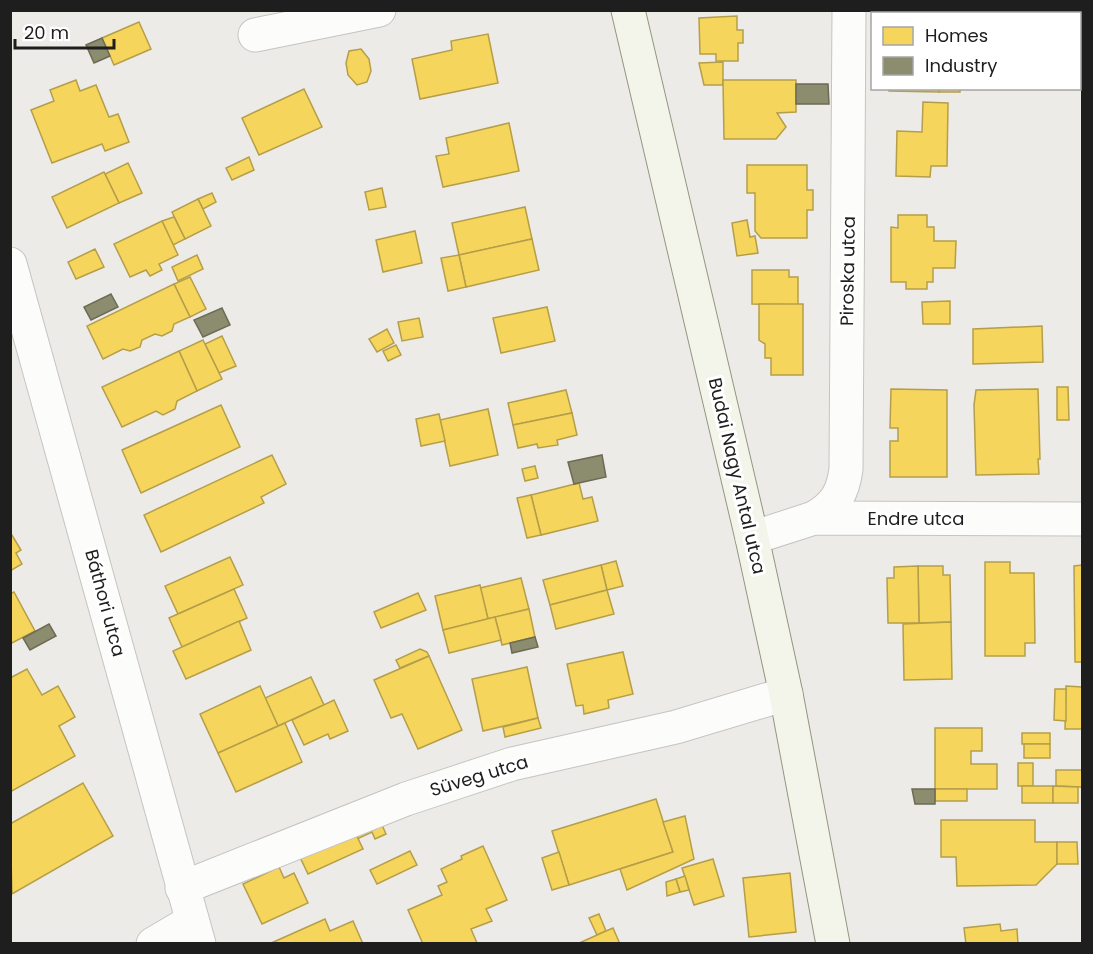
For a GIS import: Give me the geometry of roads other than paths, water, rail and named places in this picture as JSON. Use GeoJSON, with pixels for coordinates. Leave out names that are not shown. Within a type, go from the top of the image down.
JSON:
{"type":"FeatureCollection","features":[{"type":"Feature","properties":{"kind":"street"},"geometry":{"type":"LineString","coordinates":[[255,35],[379,10]]}},
{"type":"Feature","properties":{"kind":"street","name":"Budai Nagy Antal utca"},"geometry":{"type":"LineString","coordinates":[[628,10],[752,538],[786,694],[833,944]]}},
{"type":"Feature","properties":{"kind":"street","name":"Piroska utca"},"geometry":{"type":"LineString","coordinates":[[814,518],[836,502],[842,490],[846,469],[849,10]]}},
{"type":"Feature","properties":{"kind":"street","name":"Báthori utca"},"geometry":{"type":"LineString","coordinates":[[10,264],[195,932]]}},
{"type":"Feature","properties":{"kind":"street","name":"Endre utca"},"geometry":{"type":"LineString","coordinates":[[752,538],[814,518],[1083,519]]}},
{"type":"Feature","properties":{"kind":"street","name":"Süveg utca"},"geometry":{"type":"LineString","coordinates":[[182,888],[406,799],[501,768],[676,727],[786,694]]}},
{"type":"Feature","properties":{"kind":"street"},"geometry":{"type":"LineString","coordinates":[[153,944],[195,932]]}}]}
